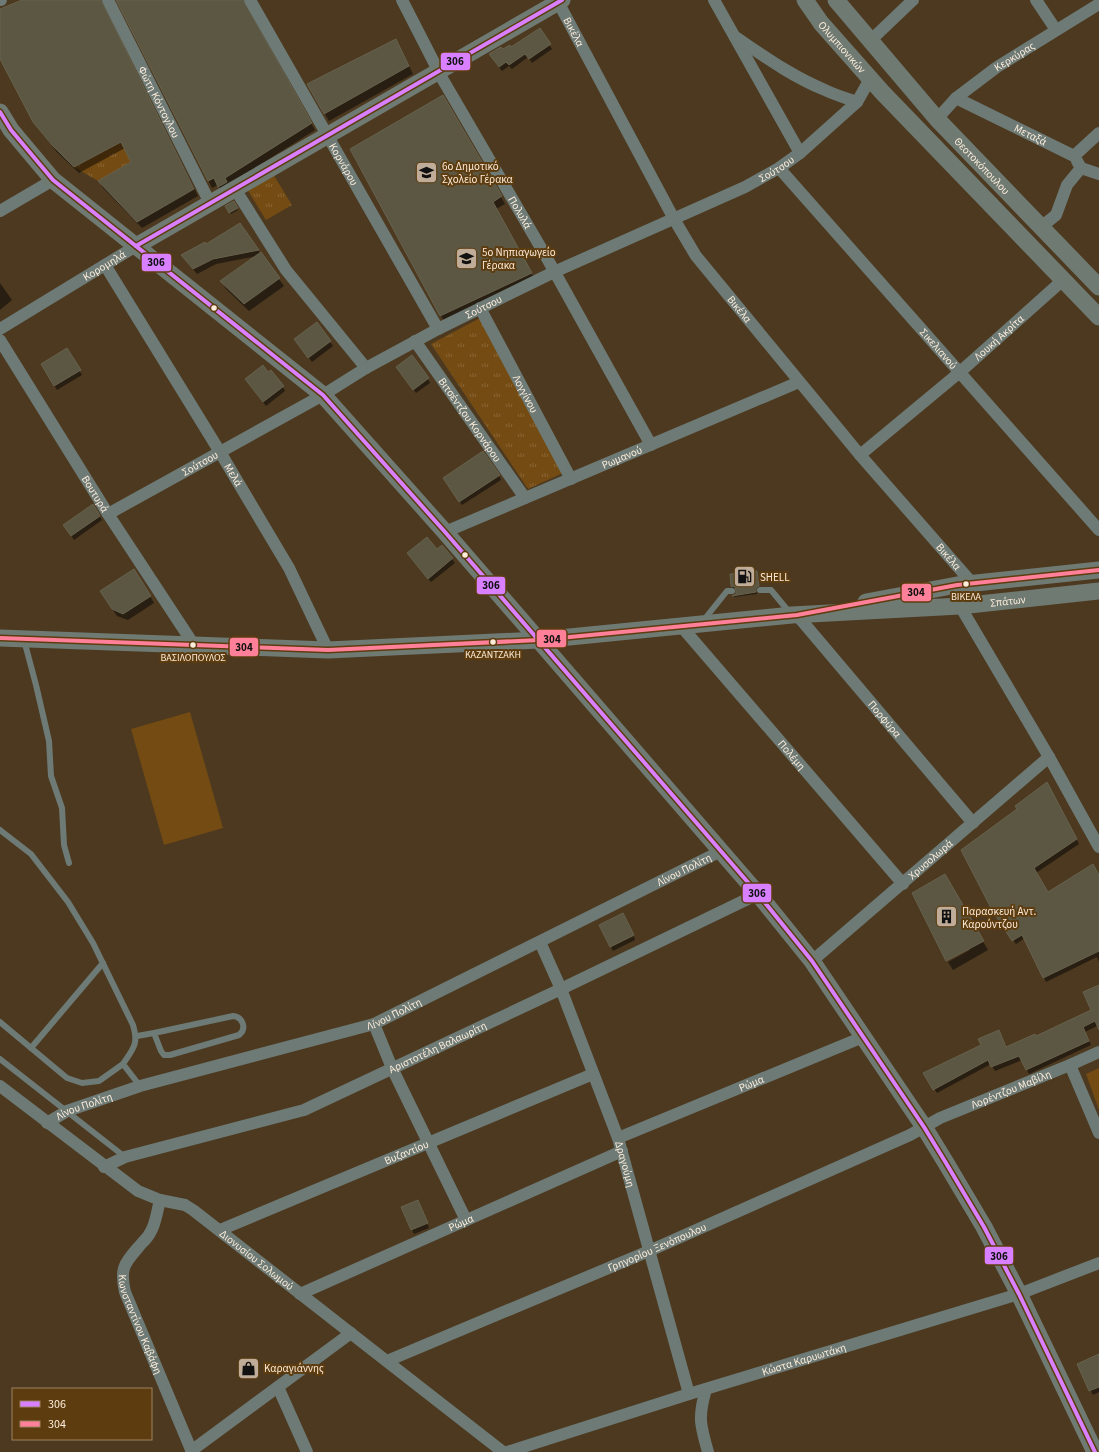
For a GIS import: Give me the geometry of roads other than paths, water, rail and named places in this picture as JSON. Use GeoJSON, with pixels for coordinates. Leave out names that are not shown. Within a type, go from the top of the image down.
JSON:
{"type":"FeatureCollection","features":[{"type":"Feature","properties":{"kind":"street","name":"Φώτη Κόντογλου"},"geometry":{"type":"LineString","coordinates":[[108,0],[210,203]]}},
{"type":"Feature","properties":{"kind":"street","name":"Κορνάρου"},"geometry":{"type":"LineString","coordinates":[[250,0],[438,329]]}},
{"type":"Feature","properties":{"kind":"street","name":"Πολυλά"},"geometry":{"type":"LineString","coordinates":[[402,0],[438,72],[554,272],[651,445]]}},
{"type":"Feature","properties":{"kind":"street"},"geometry":{"type":"LineString","coordinates":[[714,0],[800,153]]}},
{"type":"Feature","properties":{"kind":"street","name":"Ολυμπιονικών"},"geometry":{"type":"LineString","coordinates":[[805,0],[821,23],[882,92]]}},
{"type":"Feature","properties":{"kind":"street"},"geometry":{"type":"LineString","coordinates":[[836,0],[870,41],[913,0]]}},
{"type":"Feature","properties":{"kind":"street"},"geometry":{"type":"LineString","coordinates":[[1036,0],[1056,30]]}},
{"type":"Feature","properties":{"kind":"street","name":"Κορομηλά"},"geometry":{"type":"LineString","coordinates":[[0,329],[136,246],[559,1]]}},
{"type":"Feature","properties":{"kind":"street","name":"Βικέλα"},"geometry":{"type":"LineString","coordinates":[[559,1],[674,219],[696,256],[860,455],[972,584]]}},
{"type":"Feature","properties":{"kind":"street","name":"Κερκύρας"},"geometry":{"type":"LineString","coordinates":[[937,119],[956,98],[997,67],[1099,4]]}},
{"type":"Feature","properties":{"kind":"street"},"geometry":{"type":"LineString","coordinates":[[735,36],[797,77],[825,91],[857,102]]}},
{"type":"Feature","properties":{"kind":"street","name":"Θεοτοκόπουλου"},"geometry":{"type":"LineString","coordinates":[[870,41],[937,119],[1099,287]]}},
{"type":"Feature","properties":{"kind":"street","name":"Σούτσου"},"geometry":{"type":"LineString","coordinates":[[108,514],[323,395],[366,368],[438,329],[554,272],[674,219],[745,186],[779,168],[800,153],[857,102],[870,79]]}},
{"type":"Feature","properties":{"kind":"street","name":"Σούτσου"},"geometry":{"type":"LineString","coordinates":[[857,102],[882,92]]}},
{"type":"Feature","properties":{"kind":"street","name":"Θεοτοκόπουλου"},"geometry":{"type":"LineString","coordinates":[[882,92],[1099,317]]}},
{"type":"Feature","properties":{"kind":"street","name":"Μεταξά"},"geometry":{"type":"LineString","coordinates":[[956,98],[1074,156]]}},
{"type":"Feature","properties":{"kind":"street"},"geometry":{"type":"LineString","coordinates":[[0,112],[11,130],[53,180],[323,395],[445,532],[758,894],[812,961],[924,1127],[984,1227],[1019,1294],[1095,1452]]}},
{"type":"Feature","properties":{"kind":"street"},"geometry":{"type":"LineString","coordinates":[[1099,133],[1074,156],[1081,168],[1099,174]]}},
{"type":"Feature","properties":{"kind":"street","name":"Σικελιανού"},"geometry":{"type":"LineString","coordinates":[[779,168],[1099,530]]}},
{"type":"Feature","properties":{"kind":"street"},"geometry":{"type":"LineString","coordinates":[[1041,227],[1056,215],[1067,185],[1081,168]]}},
{"type":"Feature","properties":{"kind":"street"},"geometry":{"type":"LineString","coordinates":[[0,211],[53,180]]}},
{"type":"Feature","properties":{"kind":"street"},"geometry":{"type":"LineString","coordinates":[[235,189],[286,270],[366,368]]}},
{"type":"Feature","properties":{"kind":"street","name":"Μελά"},"geometry":{"type":"LineString","coordinates":[[105,265],[220,452],[289,568],[328,650]]}},
{"type":"Feature","properties":{"kind":"street","name":"Λουκή Ακρίτα"},"geometry":{"type":"LineString","coordinates":[[860,455],[960,372],[1063,280]]}},
{"type":"Feature","properties":{"kind":"street","name":"Λογγίνου"},"geometry":{"type":"LineString","coordinates":[[480,308],[571,479]]}},
{"type":"Feature","properties":{"kind":"street","name":"Βουτυρά"},"geometry":{"type":"LineString","coordinates":[[0,340],[108,514],[194,645]]}},
{"type":"Feature","properties":{"kind":"street","name":"Βιτσέντζου Κορνάρου"},"geometry":{"type":"LineString","coordinates":[[415,341],[525,498]]}},
{"type":"Feature","properties":{"kind":"street","name":"Ρωμανού"},"geometry":{"type":"LineString","coordinates":[[445,532],[799,382]]}},
{"type":"Feature","properties":{"kind":"street","name":"Σπάτων"},"geometry":{"type":"LineString","coordinates":[[794,615],[957,585],[1099,570]]}},
{"type":"Feature","properties":{"kind":"street","name":"Σπάτων"},"geometry":{"type":"LineString","coordinates":[[0,638],[328,650],[539,640],[794,615],[960,606],[1099,591]]}},
{"type":"Feature","properties":{"kind":"street"},"geometry":{"type":"LineString","coordinates":[[960,606],[1049,757],[1099,847]]}},
{"type":"Feature","properties":{"kind":"street","name":"Πορφύρα"},"geometry":{"type":"LineString","coordinates":[[794,615],[972,823]]}},
{"type":"Feature","properties":{"kind":"street","name":"Πολέμη"},"geometry":{"type":"LineString","coordinates":[[682,626],[903,884]]}},
{"type":"Feature","properties":{"kind":"street","name":"Χρυσολωρά"},"geometry":{"type":"LineString","coordinates":[[812,961],[1049,757]]}},
{"type":"Feature","properties":{"kind":"street","name":"Λίνου Πολίτη"},"geometry":{"type":"LineString","coordinates":[[47,1123],[67,1110],[140,1086],[374,1024],[721,851]]}},
{"type":"Feature","properties":{"kind":"street","name":"Αριστοτέλη Βαλαωρίτη"},"geometry":{"type":"LineString","coordinates":[[104,1167],[125,1157],[304,1110],[758,894]]}},
{"type":"Feature","properties":{"kind":"street","name":"Δραγούμη"},"geometry":{"type":"LineString","coordinates":[[540,942],[561,989],[618,1138],[689,1394]]}},
{"type":"Feature","properties":{"kind":"street"},"geometry":{"type":"LineString","coordinates":[[374,1024],[392,1068],[466,1220]]}},
{"type":"Feature","properties":{"kind":"street","name":"Ρώμα"},"geometry":{"type":"LineString","coordinates":[[618,1138],[863,1037]]}},
{"type":"Feature","properties":{"kind":"street","name":"Λορέντζου Μαβίλη"},"geometry":{"type":"LineString","coordinates":[[924,1127],[940,1118],[1099,1052]]}},
{"type":"Feature","properties":{"kind":"street"},"geometry":{"type":"LineString","coordinates":[[1070,1065],[1099,1133]]}},
{"type":"Feature","properties":{"kind":"street","name":"Βυζαντίου"},"geometry":{"type":"LineString","coordinates":[[220,1230],[594,1074]]}},
{"type":"Feature","properties":{"kind":"street","name":"Διονυσίου Σολωμού"},"geometry":{"type":"LineString","coordinates":[[0,1086],[104,1167],[138,1191],[160,1200],[185,1205],[220,1230],[503,1452]]}},
{"type":"Feature","properties":{"kind":"street","name":"Γρηγορίου Ξενόπουλου"},"geometry":{"type":"LineString","coordinates":[[387,1361],[649,1251],[910,1135],[924,1127]]}},
{"type":"Feature","properties":{"kind":"street","name":"Ρώμα"},"geometry":{"type":"LineString","coordinates":[[300,1294],[622,1151]]}},
{"type":"Feature","properties":{"kind":"street","name":"Κωνσταντίνου Καβάφη"},"geometry":{"type":"LineString","coordinates":[[160,1200],[150,1233],[124,1267],[122,1282],[192,1452]]}},
{"type":"Feature","properties":{"kind":"street","name":"Κώστα Καρυωτάκη"},"geometry":{"type":"LineString","coordinates":[[507,1452],[689,1394],[1019,1294],[1099,1263]]}},
{"type":"Feature","properties":{"kind":"street"},"geometry":{"type":"LineString","coordinates":[[192,1452],[351,1333]]}},
{"type":"Feature","properties":{"kind":"street"},"geometry":{"type":"LineString","coordinates":[[278,1387],[307,1452]]}},
{"type":"Feature","properties":{"kind":"street"},"geometry":{"type":"LineString","coordinates":[[706,1389],[700,1417],[701,1427],[708,1452]]}},
{"type":"Feature","properties":{"kind":"lane"},"geometry":{"type":"LineString","coordinates":[[760,590],[771,590],[794,615]]}},
{"type":"Feature","properties":{"kind":"lane"},"geometry":{"type":"LineString","coordinates":[[700,624],[727,591],[732,591]]}},
{"type":"Feature","properties":{"kind":"lane"},"geometry":{"type":"LineString","coordinates":[[24,640],[49,741],[51,776],[62,808],[64,845],[69,863]]}},
{"type":"Feature","properties":{"kind":"lane"},"geometry":{"type":"LineString","coordinates":[[0,830],[31,854],[68,902],[93,943],[137,1036],[135,1047],[123,1064],[99,1081],[82,1083],[67,1078],[0,1022]]}},
{"type":"Feature","properties":{"kind":"lane"},"geometry":{"type":"LineString","coordinates":[[31,1048],[103,963]]}},
{"type":"Feature","properties":{"kind":"lane"},"geometry":{"type":"LineString","coordinates":[[137,1036],[233,1016],[241,1019],[244,1028],[243,1032],[239,1035],[170,1055],[164,1055],[161,1051],[154,1033]]}},
{"type":"Feature","properties":{"kind":"lane"},"geometry":{"type":"LineString","coordinates":[[0,1059],[67,1110],[125,1157]]}},
{"type":"Feature","properties":{"kind":"lane"},"geometry":{"type":"LineString","coordinates":[[123,1064],[140,1086]]}},
{"type":"Feature","properties":{"kind":"place","name":"6ο Δημοτικό Σχολείο Γέρακα"},"geometry":{"type":"Point","coordinates":[427,172]}},
{"type":"Feature","properties":{"kind":"place","name":"5ο Νηπιαγωγείο Γέρακα"},"geometry":{"type":"Point","coordinates":[466,258]}},
{"type":"Feature","properties":{"kind":"place","name":"SHELL"},"geometry":{"type":"Point","coordinates":[744,577]}},
{"type":"Feature","properties":{"kind":"place","name":"ΒΙΚΕΛΑ"},"geometry":{"type":"Point","coordinates":[966,584]}},
{"type":"Feature","properties":{"kind":"place","name":"ΚΑΖΑΝΤΖΑΚΗ"},"geometry":{"type":"Point","coordinates":[493,642]}},
{"type":"Feature","properties":{"kind":"place","name":"ΒΑΣΙΛΟΠΟΥΛΟΣ"},"geometry":{"type":"Point","coordinates":[193,645]}},
{"type":"Feature","properties":{"kind":"place","name":"Παρασκευή Αντ. Καρούντζου"},"geometry":{"type":"Point","coordinates":[947,917]}},
{"type":"Feature","properties":{"kind":"place","name":"Καραγιάννης"},"geometry":{"type":"Point","coordinates":[249,1368]}}]}
